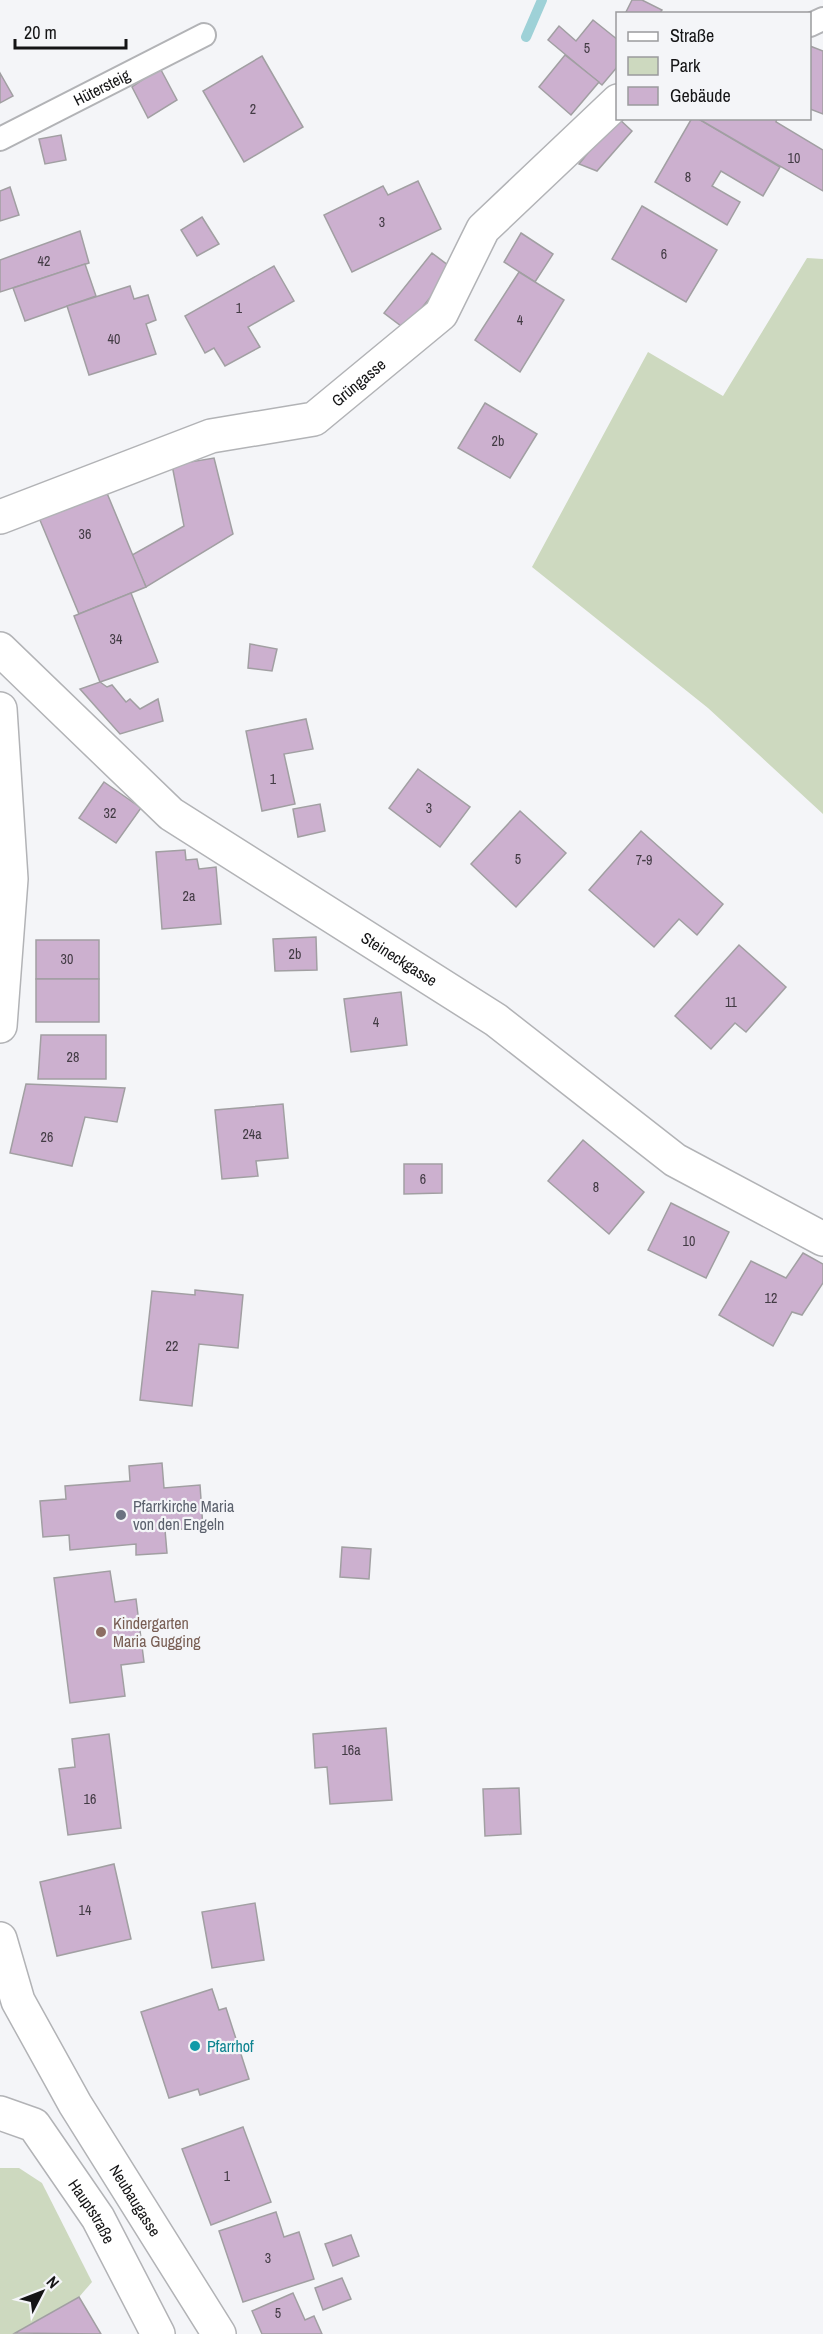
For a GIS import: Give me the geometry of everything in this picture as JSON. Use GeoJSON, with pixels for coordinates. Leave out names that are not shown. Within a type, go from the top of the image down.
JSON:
{"type":"FeatureCollection","features":[{"type":"Feature","properties":{"kind":"street","name":"Grüngasse"},"geometry":{"type":"LineString","coordinates":[[0,517],[211,436],[314,419],[441,314],[483,229],[616,103]]}},
{"type":"Feature","properties":{"kind":"street","name":"Steineckgasse"},"geometry":{"type":"LineString","coordinates":[[0,649],[171,814],[496,1020],[675,1160],[823,1239]]}},
{"type":"Feature","properties":{"kind":"street"},"geometry":{"type":"LineString","coordinates":[[0,709],[11,879],[0,1026]]}},
{"type":"Feature","properties":{"kind":"street","name":"Neubaugasse"},"geometry":{"type":"LineString","coordinates":[[0,1939],[18,2001],[75,2104],[219,2334]]}},
{"type":"Feature","properties":{"kind":"street"},"geometry":{"type":"LineString","coordinates":[[0,2113],[34,2125],[75,2104]]}},
{"type":"Feature","properties":{"kind":"street","name":"Hauptstraße"},"geometry":{"type":"LineString","coordinates":[[34,2125],[98,2218],[158,2334]]}},
{"type":"Feature","properties":{"kind":"lane","name":"Hütersteig"},"geometry":{"type":"LineString","coordinates":[[0,139],[204,35]]}},
{"type":"Feature","properties":{"kind":"green space"},"geometry":{"type":"Polygon","coordinates":[[[807,258],[823,259],[823,814],[708,708],[532,567],[648,352],[723,396],[807,258]]]}},
{"type":"Feature","properties":{"kind":"green space"},"geometry":{"type":"Polygon","coordinates":[[[0,2168],[19,2168],[42,2183],[92,2282],[79,2297],[16,2334],[0,2334],[0,2168]]]}},
{"type":"Feature","properties":{"kind":"building"},"geometry":{"type":"Polygon","coordinates":[[[632,0],[642,0],[662,10],[660,12],[626,12],[632,0]]]}},
{"type":"Feature","properties":{"kind":"building"},"geometry":{"type":"Polygon","coordinates":[[[593,20],[616,38],[616,68],[602,85],[548,40],[559,26],[576,41],[593,20]]]}},
{"type":"Feature","properties":{"kind":"building"},"geometry":{"type":"Polygon","coordinates":[[[811,46],[823,51],[823,114],[811,109],[811,46]]]}},
{"type":"Feature","properties":{"kind":"building"},"geometry":{"type":"Polygon","coordinates":[[[565,55],[599,82],[571,115],[539,87],[565,55]]]}},
{"type":"Feature","properties":{"kind":"building"},"geometry":{"type":"Polygon","coordinates":[[[262,56],[303,127],[244,162],[203,91],[262,56]]]}},
{"type":"Feature","properties":{"kind":"building"},"geometry":{"type":"Polygon","coordinates":[[[160,68],[177,100],[148,118],[132,87],[160,68]]]}},
{"type":"Feature","properties":{"kind":"building"},"geometry":{"type":"Polygon","coordinates":[[[0,73],[13,96],[0,103],[0,73]]]}},
{"type":"Feature","properties":{"kind":"building"},"geometry":{"type":"Polygon","coordinates":[[[616,118],[632,131],[597,171],[579,164],[616,118]]]}},
{"type":"Feature","properties":{"kind":"building"},"geometry":{"type":"Polygon","coordinates":[[[691,120],[700,120],[780,167],[763,196],[721,171],[712,186],[740,202],[727,225],[655,182],[691,120]]]}},
{"type":"Feature","properties":{"kind":"building"},"geometry":{"type":"Polygon","coordinates":[[[700,120],[776,120],[776,122],[823,150],[823,191],[700,120]]]}},
{"type":"Feature","properties":{"kind":"building"},"geometry":{"type":"Polygon","coordinates":[[[61,135],[66,160],[45,164],[39,139],[61,135]]]}},
{"type":"Feature","properties":{"kind":"building"},"geometry":{"type":"Polygon","coordinates":[[[418,181],[441,229],[352,272],[324,215],[383,186],[388,195],[418,181]]]}},
{"type":"Feature","properties":{"kind":"building"},"geometry":{"type":"Polygon","coordinates":[[[10,187],[19,215],[0,221],[0,191],[10,187]]]}},
{"type":"Feature","properties":{"kind":"building"},"geometry":{"type":"Polygon","coordinates":[[[642,206],[717,250],[686,302],[612,259],[642,206]]]}},
{"type":"Feature","properties":{"kind":"building"},"geometry":{"type":"Polygon","coordinates":[[[202,217],[219,244],[197,256],[181,230],[202,217]]]}},
{"type":"Feature","properties":{"kind":"building"},"geometry":{"type":"Polygon","coordinates":[[[80,231],[89,263],[0,292],[0,260],[80,231]]]}},
{"type":"Feature","properties":{"kind":"building"},"geometry":{"type":"Polygon","coordinates":[[[521,233],[553,254],[535,282],[504,262],[521,233]]]}},
{"type":"Feature","properties":{"kind":"building"},"geometry":{"type":"Polygon","coordinates":[[[432,253],[453,269],[405,329],[384,313],[432,253]]]}},
{"type":"Feature","properties":{"kind":"building"},"geometry":{"type":"Polygon","coordinates":[[[85,264],[96,296],[25,321],[13,288],[85,264]]]}},
{"type":"Feature","properties":{"kind":"building"},"geometry":{"type":"Polygon","coordinates":[[[274,266],[294,301],[248,327],[260,347],[225,366],[214,348],[205,353],[185,316],[274,266]]]}},
{"type":"Feature","properties":{"kind":"building"},"geometry":{"type":"Polygon","coordinates":[[[519,272],[564,300],[520,372],[475,340],[519,272]]]}},
{"type":"Feature","properties":{"kind":"building"},"geometry":{"type":"Polygon","coordinates":[[[130,286],[134,299],[148,295],[156,320],[146,324],[156,354],[89,375],[67,306],[130,286]]]}},
{"type":"Feature","properties":{"kind":"building"},"geometry":{"type":"Polygon","coordinates":[[[485,403],[537,434],[510,478],[458,448],[485,403]]]}},
{"type":"Feature","properties":{"kind":"building"},"geometry":{"type":"Polygon","coordinates":[[[214,458],[233,534],[146,587],[132,555],[184,526],[172,465],[214,458]]]}},
{"type":"Feature","properties":{"kind":"building"},"geometry":{"type":"Polygon","coordinates":[[[104,486],[146,587],[79,614],[37,513],[104,486]]]}},
{"type":"Feature","properties":{"kind":"building"},"geometry":{"type":"Polygon","coordinates":[[[131,593],[158,662],[100,682],[74,616],[131,593]]]}},
{"type":"Feature","properties":{"kind":"building"},"geometry":{"type":"Polygon","coordinates":[[[250,644],[277,649],[272,671],[248,668],[250,644]]]}},
{"type":"Feature","properties":{"kind":"building"},"geometry":{"type":"Polygon","coordinates":[[[100,682],[107,687],[112,685],[126,702],[130,699],[140,709],[158,699],[163,721],[120,734],[80,689],[100,682]]]}},
{"type":"Feature","properties":{"kind":"building"},"geometry":{"type":"Polygon","coordinates":[[[306,719],[313,749],[284,754],[295,804],[262,811],[246,731],[306,719]]]}},
{"type":"Feature","properties":{"kind":"building"},"geometry":{"type":"Polygon","coordinates":[[[418,769],[470,807],[440,847],[389,808],[418,769]]]}},
{"type":"Feature","properties":{"kind":"building"},"geometry":{"type":"Polygon","coordinates":[[[104,782],[141,808],[116,843],[79,818],[104,782]]]}},
{"type":"Feature","properties":{"kind":"building"},"geometry":{"type":"Polygon","coordinates":[[[320,804],[325,831],[298,837],[293,809],[320,804]]]}},
{"type":"Feature","properties":{"kind":"building"},"geometry":{"type":"Polygon","coordinates":[[[520,811],[566,853],[516,907],[471,864],[520,811]]]}},
{"type":"Feature","properties":{"kind":"building"},"geometry":{"type":"Polygon","coordinates":[[[641,831],[723,904],[697,935],[679,919],[654,947],[589,890],[641,831]]]}},
{"type":"Feature","properties":{"kind":"building"},"geometry":{"type":"Polygon","coordinates":[[[185,850],[186,860],[197,859],[199,869],[216,867],[221,924],[162,929],[156,852],[185,850]]]}},
{"type":"Feature","properties":{"kind":"building"},"geometry":{"type":"Polygon","coordinates":[[[316,937],[317,970],[275,971],[273,939],[316,937]]]}},
{"type":"Feature","properties":{"kind":"building"},"geometry":{"type":"Polygon","coordinates":[[[36,940],[99,940],[99,979],[36,979],[36,940]]]}},
{"type":"Feature","properties":{"kind":"building"},"geometry":{"type":"Polygon","coordinates":[[[739,945],[786,987],[746,1032],[735,1023],[711,1049],[675,1016],[739,945]]]}},
{"type":"Feature","properties":{"kind":"building"},"geometry":{"type":"Polygon","coordinates":[[[36,979],[99,979],[99,1022],[36,1022],[36,979]]]}},
{"type":"Feature","properties":{"kind":"building"},"geometry":{"type":"Polygon","coordinates":[[[401,992],[407,1045],[351,1052],[344,999],[401,992]]]}},
{"type":"Feature","properties":{"kind":"building"},"geometry":{"type":"Polygon","coordinates":[[[41,1035],[106,1035],[106,1079],[38,1079],[41,1035]]]}},
{"type":"Feature","properties":{"kind":"building"},"geometry":{"type":"Polygon","coordinates":[[[26,1084],[125,1088],[117,1122],[85,1117],[72,1166],[10,1153],[26,1084]]]}},
{"type":"Feature","properties":{"kind":"building"},"geometry":{"type":"Polygon","coordinates":[[[283,1104],[288,1158],[256,1161],[258,1176],[222,1179],[215,1110],[283,1104]]]}},
{"type":"Feature","properties":{"kind":"building"},"geometry":{"type":"Polygon","coordinates":[[[583,1140],[644,1192],[609,1234],[548,1181],[583,1140]]]}},
{"type":"Feature","properties":{"kind":"building"},"geometry":{"type":"Polygon","coordinates":[[[404,1164],[442,1164],[442,1193],[404,1194],[404,1164]]]}},
{"type":"Feature","properties":{"kind":"building"},"geometry":{"type":"Polygon","coordinates":[[[671,1203],[729,1232],[706,1278],[648,1250],[671,1203]]]}},
{"type":"Feature","properties":{"kind":"building"},"geometry":{"type":"Polygon","coordinates":[[[803,1253],[823,1264],[823,1283],[802,1315],[792,1312],[773,1346],[719,1315],[751,1261],[786,1278],[803,1253]]]}},
{"type":"Feature","properties":{"kind":"building"},"geometry":{"type":"Polygon","coordinates":[[[195,1290],[243,1295],[238,1348],[199,1344],[192,1406],[140,1400],[152,1291],[195,1295],[195,1290]]]}},
{"type":"Feature","properties":{"kind":"building","name":"Pfarrkirche Maria von den Engeln"},"geometry":{"type":"Polygon","coordinates":[[[162,1463],[164,1488],[200,1485],[203,1528],[165,1530],[167,1553],[136,1555],[136,1544],[70,1550],[69,1535],[43,1537],[40,1501],[66,1499],[65,1486],[130,1481],[129,1466],[162,1463]]]}},
{"type":"Feature","properties":{"kind":"building"},"geometry":{"type":"Polygon","coordinates":[[[342,1547],[371,1549],[369,1579],[340,1577],[342,1547]]]}},
{"type":"Feature","properties":{"kind":"building","name":"Kindergarten Maria Gugging"},"geometry":{"type":"Polygon","coordinates":[[[110,1571],[115,1602],[136,1599],[144,1662],[121,1665],[125,1696],[70,1703],[54,1578],[110,1571]]]}},
{"type":"Feature","properties":{"kind":"building"},"geometry":{"type":"Polygon","coordinates":[[[386,1728],[392,1800],[330,1804],[327,1767],[315,1768],[313,1734],[386,1728]]]}},
{"type":"Feature","properties":{"kind":"building"},"geometry":{"type":"Polygon","coordinates":[[[109,1734],[121,1828],[68,1835],[59,1769],[75,1767],[72,1739],[109,1734]]]}},
{"type":"Feature","properties":{"kind":"building"},"geometry":{"type":"Polygon","coordinates":[[[519,1788],[521,1834],[485,1836],[483,1789],[519,1788]]]}},
{"type":"Feature","properties":{"kind":"building"},"geometry":{"type":"Polygon","coordinates":[[[114,1864],[131,1939],[57,1956],[40,1882],[114,1864]]]}},
{"type":"Feature","properties":{"kind":"building"},"geometry":{"type":"Polygon","coordinates":[[[255,1903],[264,1960],[212,1968],[202,1912],[255,1903]]]}},
{"type":"Feature","properties":{"kind":"building","name":"Pfarrhof"},"geometry":{"type":"Polygon","coordinates":[[[212,1989],[219,2010],[226,2008],[249,2079],[200,2095],[198,2089],[169,2098],[141,2012],[212,1989]]]}},
{"type":"Feature","properties":{"kind":"building"},"geometry":{"type":"Polygon","coordinates":[[[243,2127],[271,2202],[211,2225],[182,2149],[243,2127]]]}},
{"type":"Feature","properties":{"kind":"building"},"geometry":{"type":"Polygon","coordinates":[[[276,2212],[284,2237],[299,2232],[314,2279],[243,2302],[219,2231],[276,2212]]]}},
{"type":"Feature","properties":{"kind":"building"},"geometry":{"type":"Polygon","coordinates":[[[351,2235],[359,2256],[333,2266],[325,2244],[351,2235]]]}},
{"type":"Feature","properties":{"kind":"building"},"geometry":{"type":"Polygon","coordinates":[[[342,2278],[351,2299],[323,2310],[315,2288],[342,2278]]]}},
{"type":"Feature","properties":{"kind":"building"},"geometry":{"type":"Polygon","coordinates":[[[293,2293],[305,2320],[314,2316],[322,2334],[262,2334],[252,2311],[293,2293]]]}},
{"type":"Feature","properties":{"kind":"building"},"geometry":{"type":"Polygon","coordinates":[[[79,2297],[101,2334],[15,2333],[79,2297]]]}},
{"type":"Feature","properties":{"kind":"waterway"},"geometry":{"type":"LineString","coordinates":[[526,37],[542,0]]}},
{"type":"Feature","properties":{"kind":"place","name":"Pfarrkirche Maria von den Engeln"},"geometry":{"type":"Point","coordinates":[121,1515]}},
{"type":"Feature","properties":{"kind":"place","name":"Kindergarten Maria Gugging"},"geometry":{"type":"Point","coordinates":[101,1632]}},
{"type":"Feature","properties":{"kind":"place","name":"Pfarrhof"},"geometry":{"type":"Point","coordinates":[195,2046]}}]}
